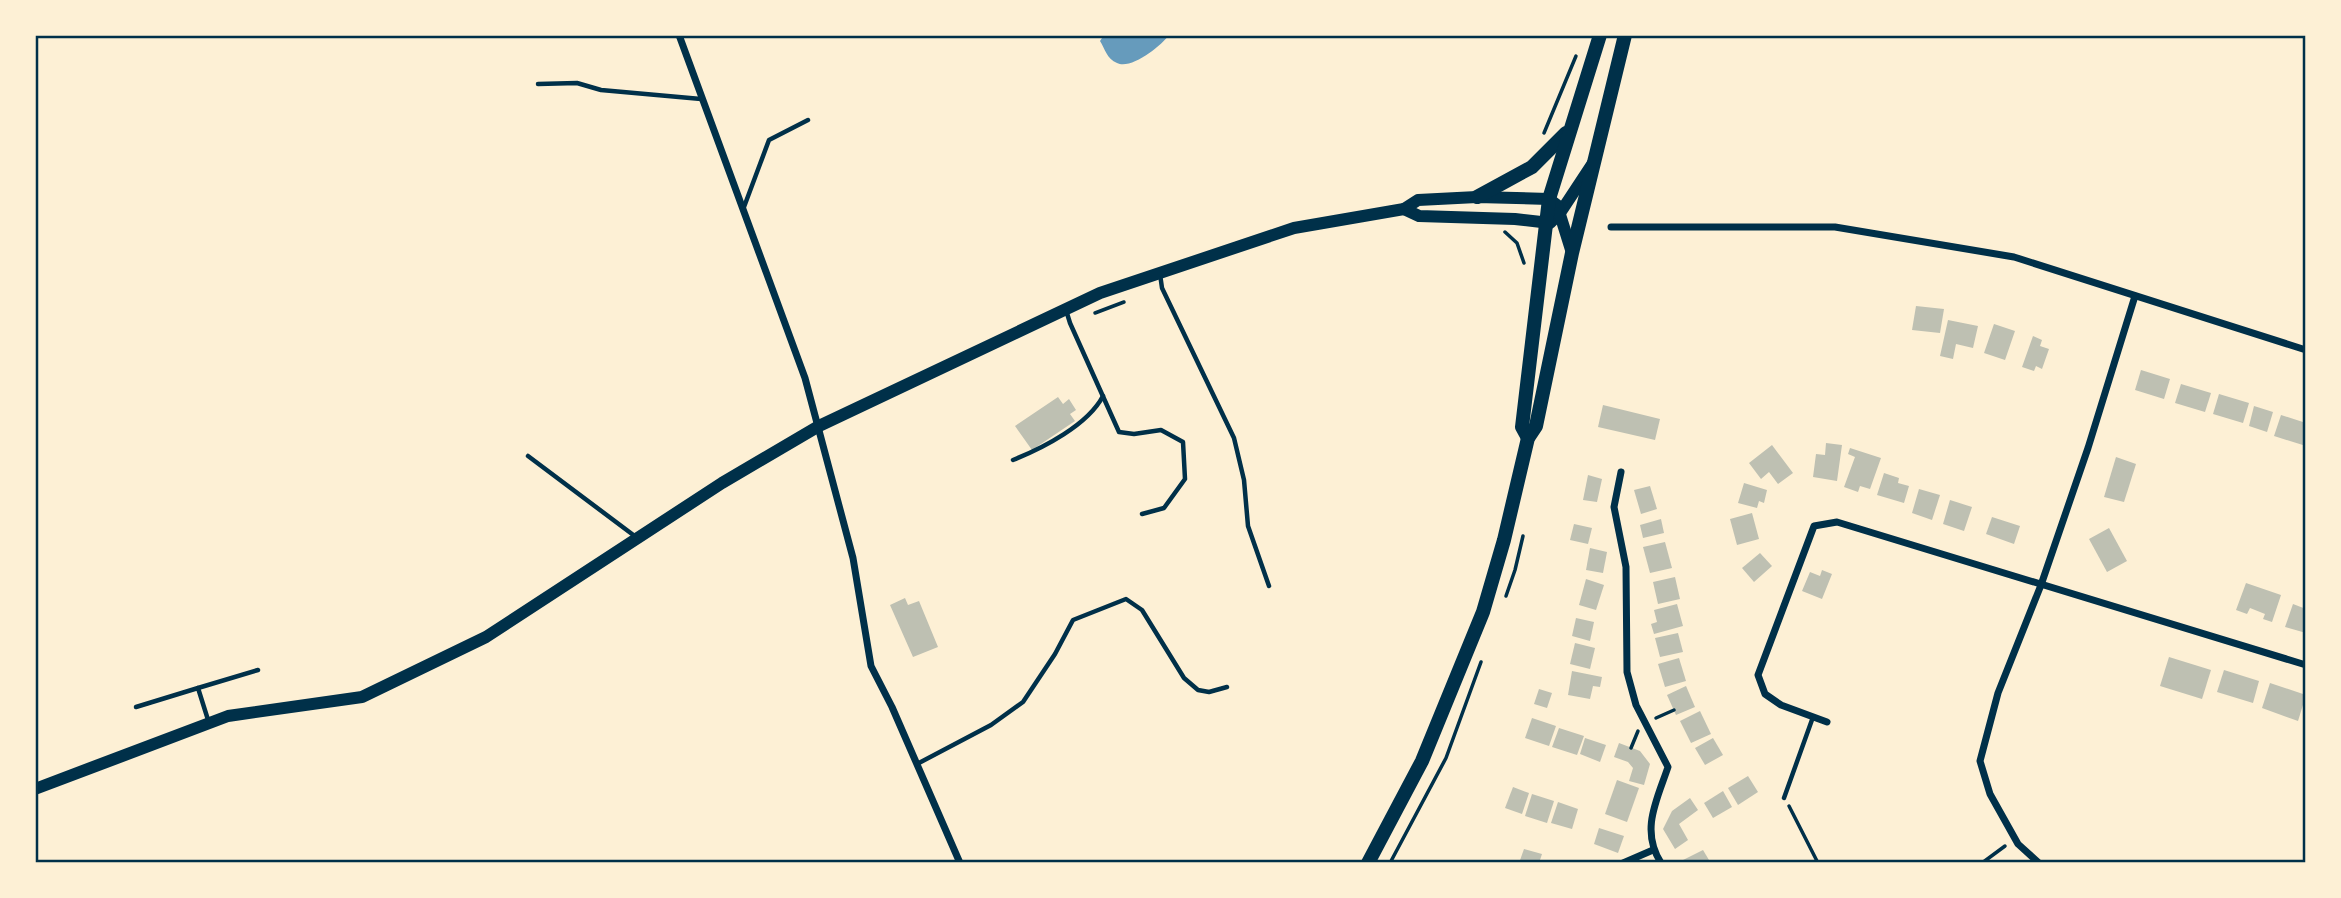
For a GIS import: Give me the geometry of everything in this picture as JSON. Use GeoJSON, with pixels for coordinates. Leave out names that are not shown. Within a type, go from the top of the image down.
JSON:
{"type":"FeatureCollection","features":[{"type":"Feature","properties":{"kind":"main road"},"geometry":{"type":"LineString","coordinates":[[1528,438],[1522,427],[1549,199],[1600,35]]}},
{"type":"Feature","properties":{"kind":"main road"},"geometry":{"type":"LineString","coordinates":[[1368,863],[1422,761],[1483,612],[1504,540],[1528,438],[1536,426],[1592,163],[1625,35]]}},
{"type":"Feature","properties":{"kind":"main road"},"geometry":{"type":"LineString","coordinates":[[1477,197],[1532,166],[1569,130]]}},
{"type":"Feature","properties":{"kind":"main road"},"geometry":{"type":"LineString","coordinates":[[1404,209],[1419,216],[1554,222],[1592,163]]}},
{"type":"Feature","properties":{"kind":"main road"},"geometry":{"type":"LineString","coordinates":[[35,789],[228,716],[362,696],[486,637],[637,538],[819,426],[1100,293],[1294,228],[1404,209],[1418,200],[1477,197],[1549,199],[1556,203],[1572,253]]}},
{"type":"Feature","properties":{"kind":"street"},"geometry":{"type":"LineString","coordinates":[[679,35],[805,378],[853,558],[871,666],[960,863]]}},
{"type":"Feature","properties":{"kind":"street"},"geometry":{"type":"LineString","coordinates":[[1611,226],[1835,227],[2014,257],[2306,351]]}},
{"type":"Feature","properties":{"kind":"street"},"geometry":{"type":"LineString","coordinates":[[2039,863],[2015,839],[1990,794],[1980,761],[1998,693],[2041,585],[2088,448],[2135,296]]}},
{"type":"Feature","properties":{"kind":"street"},"geometry":{"type":"LineString","coordinates":[[1621,472],[1615,507],[1626,567],[1627,672],[1636,705],[1668,767],[1650,822],[1653,850],[1661,863]]}},
{"type":"Feature","properties":{"kind":"street"},"geometry":{"type":"LineString","coordinates":[[1827,722],[1781,705],[1765,694],[1758,675],[1814,526],[1837,522],[2306,665]]}},
{"type":"Feature","properties":{"kind":"street"},"geometry":{"type":"LineString","coordinates":[[1623,863],[1653,850]]}},
{"type":"Feature","properties":{"kind":"lane"},"geometry":{"type":"LineString","coordinates":[[538,84],[577,83],[601,90],[702,100]]}},
{"type":"Feature","properties":{"kind":"lane"},"geometry":{"type":"LineString","coordinates":[[742,211],[769,140],[808,120]]}},
{"type":"Feature","properties":{"kind":"lane"},"geometry":{"type":"LineString","coordinates":[[1160,273],[1162,288],[1234,438],[1244,480],[1248,526],[1269,586]]}},
{"type":"Feature","properties":{"kind":"lane"},"geometry":{"type":"LineString","coordinates":[[1066,309],[1119,432],[1134,434],[1161,430],[1183,442],[1185,480],[1164,508],[1142,514]]}},
{"type":"Feature","properties":{"kind":"lane"},"geometry":{"type":"LineString","coordinates":[[1013,460],[1035,451],[1085,419],[1097,407],[1103,395]]}},
{"type":"Feature","properties":{"kind":"lane"},"geometry":{"type":"LineString","coordinates":[[528,456],[637,538]]}},
{"type":"Feature","properties":{"kind":"lane"},"geometry":{"type":"LineString","coordinates":[[917,764],[990,725],[1023,702],[1073,621],[1126,599],[1142,610],[1184,678],[1198,690],[1209,692],[1227,687]]}},
{"type":"Feature","properties":{"kind":"lane"},"geometry":{"type":"LineString","coordinates":[[136,707],[258,670]]}},
{"type":"Feature","properties":{"kind":"lane"},"geometry":{"type":"LineString","coordinates":[[198,688],[209,724]]}},
{"type":"Feature","properties":{"kind":"lane"},"geometry":{"type":"LineString","coordinates":[[1784,798],[1813,717]]}},
{"type":"Feature","properties":{"kind":"path"},"geometry":{"type":"LineString","coordinates":[[1543,135],[1579,48]]}},
{"type":"Feature","properties":{"kind":"path"},"geometry":{"type":"LineString","coordinates":[[1070,323],[1128,301]]}},
{"type":"Feature","properties":{"kind":"path"},"geometry":{"type":"LineString","coordinates":[[1645,723],[1674,710]]}},
{"type":"Feature","properties":{"kind":"path"},"geometry":{"type":"LineString","coordinates":[[1784,798],[1818,863]]}},
{"type":"Feature","properties":{"kind":"path"},"geometry":{"type":"LineString","coordinates":[[1982,863],[2015,839]]}},
{"type":"Feature","properties":{"kind":"water"},"geometry":{"type":"Polygon","coordinates":[[[1104,35],[1169,35],[1145,56],[1123,64],[1117,63],[1107,54],[1100,41],[1104,35]]]}},
{"type":"Feature","properties":{"kind":"building"},"geometry":{"type":"Polygon","coordinates":[[[1916,306],[1944,309],[1940,333],[1912,330],[1916,306]]]}},
{"type":"Feature","properties":{"kind":"building"},"geometry":{"type":"Polygon","coordinates":[[[1948,320],[1978,326],[1973,348],[1956,344],[1953,359],[1940,356],[1948,320]]]}},
{"type":"Feature","properties":{"kind":"building"},"geometry":{"type":"Polygon","coordinates":[[[1994,324],[2015,331],[2005,360],[1984,353],[1994,324]]]}},
{"type":"Feature","properties":{"kind":"building"},"geometry":{"type":"Polygon","coordinates":[[[2033,336],[2042,340],[2040,346],[2049,349],[2042,369],[2036,366],[2034,371],[2022,367],[2033,336]]]}},
{"type":"Feature","properties":{"kind":"building"},"geometry":{"type":"Polygon","coordinates":[[[2141,370],[2170,379],[2164,399],[2135,390],[2141,370]]]}},
{"type":"Feature","properties":{"kind":"building"},"geometry":{"type":"Polygon","coordinates":[[[2181,384],[2211,393],[2205,412],[2175,403],[2181,384]]]}},
{"type":"Feature","properties":{"kind":"building"},"geometry":{"type":"Polygon","coordinates":[[[2219,394],[2249,403],[2243,423],[2213,414],[2219,394]]]}},
{"type":"Feature","properties":{"kind":"building"},"geometry":{"type":"Polygon","coordinates":[[[1058,397],[1063,404],[1069,399],[1076,410],[1070,414],[1075,421],[1032,450],[1015,426],[1058,397]]]}},
{"type":"Feature","properties":{"kind":"building"},"geometry":{"type":"Polygon","coordinates":[[[1603,405],[1660,419],[1655,440],[1598,427],[1603,405]]]}},
{"type":"Feature","properties":{"kind":"building"},"geometry":{"type":"Polygon","coordinates":[[[2254,406],[2273,412],[2267,432],[2249,426],[2254,406]]]}},
{"type":"Feature","properties":{"kind":"building"},"geometry":{"type":"Polygon","coordinates":[[[2281,415],[2306,423],[2306,446],[2274,436],[2281,415]]]}},
{"type":"Feature","properties":{"kind":"building"},"geometry":{"type":"Polygon","coordinates":[[[1826,443],[1842,445],[1837,481],[1813,477],[1816,454],[1825,455],[1826,443]]]}},
{"type":"Feature","properties":{"kind":"building"},"geometry":{"type":"Polygon","coordinates":[[[1772,445],[1793,473],[1778,484],[1769,472],[1761,479],[1749,463],[1772,445]]]}},
{"type":"Feature","properties":{"kind":"building"},"geometry":{"type":"Polygon","coordinates":[[[1850,448],[1881,458],[1870,489],[1860,486],[1858,492],[1844,487],[1855,457],[1848,454],[1850,448]]]}},
{"type":"Feature","properties":{"kind":"building"},"geometry":{"type":"Polygon","coordinates":[[[2116,457],[2136,464],[2124,502],[2104,497],[2116,457]]]}},
{"type":"Feature","properties":{"kind":"building"},"geometry":{"type":"Polygon","coordinates":[[[1884,473],[1899,478],[1898,483],[1909,486],[1904,503],[1877,495],[1884,473]]]}},
{"type":"Feature","properties":{"kind":"building"},"geometry":{"type":"Polygon","coordinates":[[[1588,475],[1602,479],[1597,502],[1583,500],[1588,475]]]}},
{"type":"Feature","properties":{"kind":"building"},"geometry":{"type":"Polygon","coordinates":[[[1744,483],[1767,490],[1764,503],[1759,501],[1757,508],[1738,503],[1744,483]]]}},
{"type":"Feature","properties":{"kind":"building"},"geometry":{"type":"Polygon","coordinates":[[[1650,486],[1657,509],[1641,514],[1634,490],[1650,486]]]}},
{"type":"Feature","properties":{"kind":"building"},"geometry":{"type":"Polygon","coordinates":[[[1919,489],[1940,495],[1932,520],[1912,513],[1919,489]]]}},
{"type":"Feature","properties":{"kind":"building"},"geometry":{"type":"Polygon","coordinates":[[[1950,500],[1972,507],[1964,531],[1943,524],[1950,500]]]}},
{"type":"Feature","properties":{"kind":"building"},"geometry":{"type":"Polygon","coordinates":[[[1752,513],[1759,539],[1737,545],[1730,519],[1752,513]]]}},
{"type":"Feature","properties":{"kind":"building"},"geometry":{"type":"Polygon","coordinates":[[[1992,517],[2020,526],[2014,544],[1986,534],[1992,517]]]}},
{"type":"Feature","properties":{"kind":"building"},"geometry":{"type":"Polygon","coordinates":[[[1661,519],[1664,533],[1643,538],[1640,525],[1661,519]]]}},
{"type":"Feature","properties":{"kind":"building"},"geometry":{"type":"Polygon","coordinates":[[[1574,524],[1592,528],[1588,544],[1570,540],[1574,524]]]}},
{"type":"Feature","properties":{"kind":"building"},"geometry":{"type":"Polygon","coordinates":[[[2109,528],[2127,561],[2107,572],[2089,539],[2109,528]]]}},
{"type":"Feature","properties":{"kind":"building"},"geometry":{"type":"Polygon","coordinates":[[[1665,542],[1672,568],[1650,573],[1643,547],[1665,542]]]}},
{"type":"Feature","properties":{"kind":"building"},"geometry":{"type":"Polygon","coordinates":[[[1590,548],[1607,552],[1603,573],[1586,570],[1590,548]]]}},
{"type":"Feature","properties":{"kind":"building"},"geometry":{"type":"Polygon","coordinates":[[[1760,553],[1772,566],[1754,582],[1742,568],[1760,553]]]}},
{"type":"Feature","properties":{"kind":"building"},"geometry":{"type":"Polygon","coordinates":[[[1822,570],[1832,574],[1822,599],[1802,591],[1810,572],[1820,576],[1822,570]]]}},
{"type":"Feature","properties":{"kind":"building"},"geometry":{"type":"Polygon","coordinates":[[[1675,577],[1680,599],[1658,604],[1653,582],[1675,577]]]}},
{"type":"Feature","properties":{"kind":"building"},"geometry":{"type":"Polygon","coordinates":[[[1586,579],[1604,585],[1596,610],[1579,605],[1586,579]]]}},
{"type":"Feature","properties":{"kind":"building"},"geometry":{"type":"Polygon","coordinates":[[[2246,583],[2281,595],[2272,622],[2263,619],[2265,614],[2250,608],[2247,614],[2236,610],[2246,583]]]}},
{"type":"Feature","properties":{"kind":"building"},"geometry":{"type":"Polygon","coordinates":[[[905,598],[908,605],[919,601],[938,647],[913,657],[890,605],[905,598]]]}},
{"type":"Feature","properties":{"kind":"building"},"geometry":{"type":"Polygon","coordinates":[[[1677,604],[1683,626],[1654,634],[1651,624],[1657,622],[1654,610],[1677,604]]]}},
{"type":"Feature","properties":{"kind":"building"},"geometry":{"type":"Polygon","coordinates":[[[2293,604],[2306,609],[2306,633],[2285,627],[2293,604]]]}},
{"type":"Feature","properties":{"kind":"building"},"geometry":{"type":"Polygon","coordinates":[[[1576,618],[1594,622],[1590,641],[1572,636],[1576,618]]]}},
{"type":"Feature","properties":{"kind":"building"},"geometry":{"type":"Polygon","coordinates":[[[1678,633],[1683,652],[1660,657],[1655,638],[1678,633]]]}},
{"type":"Feature","properties":{"kind":"building"},"geometry":{"type":"Polygon","coordinates":[[[1575,643],[1595,648],[1590,669],[1570,664],[1575,643]]]}},
{"type":"Feature","properties":{"kind":"building"},"geometry":{"type":"Polygon","coordinates":[[[2169,657],[2211,670],[2202,699],[2160,686],[2169,657]]]}},
{"type":"Feature","properties":{"kind":"building"},"geometry":{"type":"Polygon","coordinates":[[[1679,658],[1686,681],[1665,687],[1658,664],[1679,658]]]}},
{"type":"Feature","properties":{"kind":"building"},"geometry":{"type":"Polygon","coordinates":[[[2224,670],[2259,681],[2253,703],[2217,692],[2224,670]]]}},
{"type":"Feature","properties":{"kind":"building"},"geometry":{"type":"Polygon","coordinates":[[[1572,671],[1602,677],[1600,687],[1593,686],[1590,699],[1568,695],[1572,671]]]}},
{"type":"Feature","properties":{"kind":"building"},"geometry":{"type":"Polygon","coordinates":[[[2270,683],[2306,695],[2298,721],[2262,708],[2270,683]]]}},
{"type":"Feature","properties":{"kind":"building"},"geometry":{"type":"Polygon","coordinates":[[[1686,686],[1695,707],[1676,715],[1667,695],[1686,686]]]}},
{"type":"Feature","properties":{"kind":"building"},"geometry":{"type":"Polygon","coordinates":[[[1539,689],[1552,693],[1547,708],[1534,704],[1539,689]]]}},
{"type":"Feature","properties":{"kind":"building"},"geometry":{"type":"Polygon","coordinates":[[[1700,711],[1711,734],[1691,743],[1680,721],[1700,711]]]}},
{"type":"Feature","properties":{"kind":"building"},"geometry":{"type":"Polygon","coordinates":[[[1532,718],[1556,726],[1549,746],[1525,738],[1532,718]]]}},
{"type":"Feature","properties":{"kind":"building"},"geometry":{"type":"Polygon","coordinates":[[[1559,728],[1584,736],[1577,755],[1552,747],[1559,728]]]}},
{"type":"Feature","properties":{"kind":"building"},"geometry":{"type":"Polygon","coordinates":[[[1585,738],[1606,745],[1600,762],[1580,754],[1585,738]]]}},
{"type":"Feature","properties":{"kind":"building"},"geometry":{"type":"Polygon","coordinates":[[[1713,738],[1723,755],[1705,765],[1695,748],[1713,738]]]}},
{"type":"Feature","properties":{"kind":"building"},"geometry":{"type":"Polygon","coordinates":[[[1619,743],[1640,751],[1650,764],[1644,785],[1629,781],[1633,768],[1628,762],[1614,757],[1619,743]]]}},
{"type":"Feature","properties":{"kind":"building"},"geometry":{"type":"Polygon","coordinates":[[[1748,776],[1758,792],[1738,805],[1728,788],[1748,776]]]}},
{"type":"Feature","properties":{"kind":"building"},"geometry":{"type":"Polygon","coordinates":[[[1617,780],[1639,788],[1627,822],[1605,814],[1617,780]]]}},
{"type":"Feature","properties":{"kind":"building"},"geometry":{"type":"Polygon","coordinates":[[[1513,787],[1529,793],[1522,814],[1505,808],[1513,787]]]}},
{"type":"Feature","properties":{"kind":"building"},"geometry":{"type":"Polygon","coordinates":[[[1723,791],[1732,807],[1713,818],[1704,803],[1723,791]]]}},
{"type":"Feature","properties":{"kind":"building"},"geometry":{"type":"Polygon","coordinates":[[[1532,794],[1554,801],[1547,823],[1525,816],[1532,794]]]}},
{"type":"Feature","properties":{"kind":"building"},"geometry":{"type":"Polygon","coordinates":[[[1690,798],[1698,810],[1679,824],[1688,840],[1675,849],[1663,829],[1672,811],[1690,798]]]}},
{"type":"Feature","properties":{"kind":"building"},"geometry":{"type":"Polygon","coordinates":[[[1558,802],[1578,809],[1572,829],[1551,823],[1558,802]]]}},
{"type":"Feature","properties":{"kind":"building"},"geometry":{"type":"Polygon","coordinates":[[[1599,828],[1624,836],[1618,853],[1594,844],[1599,828]]]}},
{"type":"Feature","properties":{"kind":"building"},"geometry":{"type":"Polygon","coordinates":[[[1524,849],[1542,854],[1539,863],[1519,863],[1524,849]]]}},
{"type":"Feature","properties":{"kind":"building"},"geometry":{"type":"Polygon","coordinates":[[[1703,850],[1709,860],[1703,863],[1684,863],[1683,860],[1703,850]]]}}]}
